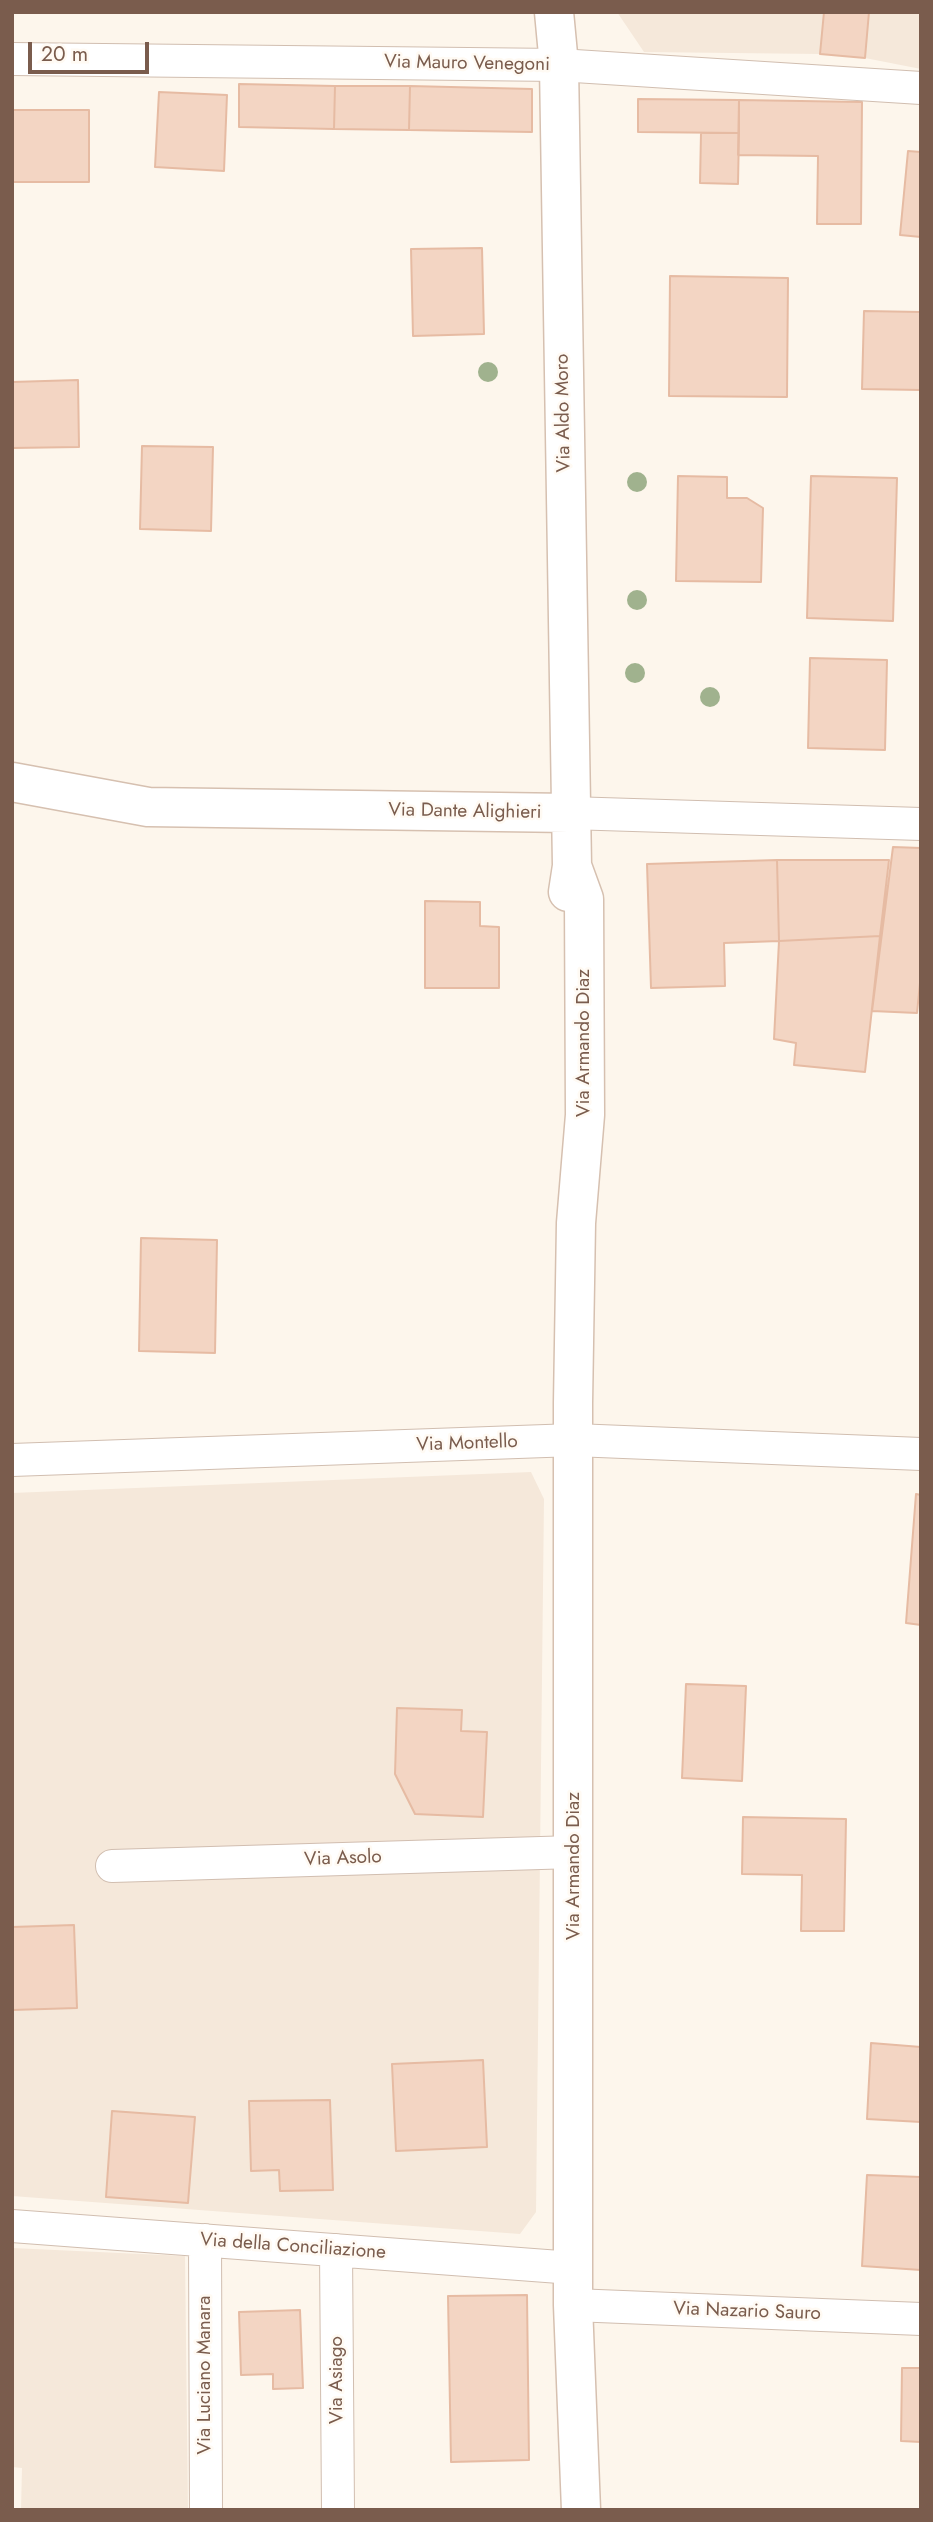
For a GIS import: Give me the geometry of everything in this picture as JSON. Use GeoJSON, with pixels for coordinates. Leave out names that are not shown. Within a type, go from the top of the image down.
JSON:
{"type":"FeatureCollection","features":[{"type":"Feature","properties":{"kind":"main road","name":"Via Aldo Moro"},"geometry":{"type":"LineString","coordinates":[[554,12],[559,65],[569,813]]}},
{"type":"Feature","properties":{"kind":"main road","name":"Via Dante Alighieri"},"geometry":{"type":"LineString","coordinates":[[12,782],[148,807],[569,813]]}},
{"type":"Feature","properties":{"kind":"main road","name":"Via Armando Diaz"},"geometry":{"type":"LineString","coordinates":[[569,813],[572,866],[584,899],[585,1115],[576,1223],[574,1440],[573,2305],[581,2510]]}},
{"type":"Feature","properties":{"kind":"street","name":"Via Mauro Venegoni"},"geometry":{"type":"LineString","coordinates":[[12,59],[559,65],[921,88]]}},
{"type":"Feature","properties":{"kind":"street","name":"Via Dante Alighieri"},"geometry":{"type":"LineString","coordinates":[[569,813],[921,824]]}},
{"type":"Feature","properties":{"kind":"street","name":"Via Montello"},"geometry":{"type":"LineString","coordinates":[[12,1460],[574,1440],[921,1454]]}},
{"type":"Feature","properties":{"kind":"street","name":"Via Asolo"},"geometry":{"type":"LineString","coordinates":[[112,1866],[574,1852]]}},
{"type":"Feature","properties":{"kind":"street","name":"Via della Conciliazione"},"geometry":{"type":"LineString","coordinates":[[12,2226],[573,2267]]}},
{"type":"Feature","properties":{"kind":"street","name":"Via Luciano Manara"},"geometry":{"type":"LineString","coordinates":[[205,2240],[206,2510]]}},
{"type":"Feature","properties":{"kind":"street","name":"Via Asiago"},"geometry":{"type":"LineString","coordinates":[[336,2250],[338,2510]]}},
{"type":"Feature","properties":{"kind":"street","name":"Via Nazario Sauro"},"geometry":{"type":"LineString","coordinates":[[573,2305],[921,2319]]}},
{"type":"Feature","properties":{"kind":"shaded area"},"geometry":{"type":"Polygon","coordinates":[[[617,12],[921,12],[921,69],[865,58],[820,54],[644,52],[617,12]]]}},
{"type":"Feature","properties":{"kind":"shaded area"},"geometry":{"type":"Polygon","coordinates":[[[531,1472],[544,1499],[536,2212],[520,2234],[12,2196],[12,1493],[531,1472]]]}},
{"type":"Feature","properties":{"kind":"shaded area"},"geometry":{"type":"Polygon","coordinates":[[[12,2248],[185,2256],[188,2510],[21,2510],[22,2468],[12,2467],[12,2248]]]}},
{"type":"Feature","properties":{"kind":"building"},"geometry":{"type":"Polygon","coordinates":[[[824,12],[869,12],[865,58],[820,54],[824,12]]]}},
{"type":"Feature","properties":{"kind":"building"},"geometry":{"type":"Polygon","coordinates":[[[239,84],[335,86],[334,129],[239,127],[239,84]]]}},
{"type":"Feature","properties":{"kind":"building"},"geometry":{"type":"Polygon","coordinates":[[[335,86],[410,86],[409,130],[334,129],[335,86]]]}},
{"type":"Feature","properties":{"kind":"building"},"geometry":{"type":"Polygon","coordinates":[[[410,86],[532,89],[532,132],[409,130],[410,86]]]}},
{"type":"Feature","properties":{"kind":"building"},"geometry":{"type":"Polygon","coordinates":[[[159,92],[227,95],[224,171],[155,167],[159,92]]]}},
{"type":"Feature","properties":{"kind":"building"},"geometry":{"type":"Polygon","coordinates":[[[638,99],[739,100],[739,133],[638,132],[638,99]]]}},
{"type":"Feature","properties":{"kind":"building"},"geometry":{"type":"Polygon","coordinates":[[[739,100],[862,102],[861,224],[817,224],[818,156],[738,155],[739,100]]]}},
{"type":"Feature","properties":{"kind":"building"},"geometry":{"type":"Polygon","coordinates":[[[12,110],[89,110],[89,182],[12,182],[12,110]]]}},
{"type":"Feature","properties":{"kind":"building"},"geometry":{"type":"Polygon","coordinates":[[[701,133],[739,133],[738,184],[700,183],[701,133]]]}},
{"type":"Feature","properties":{"kind":"building"},"geometry":{"type":"Polygon","coordinates":[[[908,151],[921,152],[921,237],[900,235],[908,151]]]}},
{"type":"Feature","properties":{"kind":"building"},"geometry":{"type":"Polygon","coordinates":[[[482,248],[484,334],[413,336],[411,249],[482,248]]]}},
{"type":"Feature","properties":{"kind":"building"},"geometry":{"type":"Polygon","coordinates":[[[670,276],[788,278],[787,397],[669,396],[670,276]]]}},
{"type":"Feature","properties":{"kind":"building"},"geometry":{"type":"Polygon","coordinates":[[[864,311],[921,312],[921,390],[862,389],[864,311]]]}},
{"type":"Feature","properties":{"kind":"building"},"geometry":{"type":"Polygon","coordinates":[[[78,380],[79,447],[12,448],[12,382],[78,380]]]}},
{"type":"Feature","properties":{"kind":"building"},"geometry":{"type":"Polygon","coordinates":[[[142,446],[213,447],[211,531],[140,529],[142,446]]]}},
{"type":"Feature","properties":{"kind":"building"},"geometry":{"type":"Polygon","coordinates":[[[678,476],[727,477],[727,498],[747,498],[763,508],[761,582],[676,581],[678,476]]]}},
{"type":"Feature","properties":{"kind":"building"},"geometry":{"type":"Polygon","coordinates":[[[811,476],[897,478],[893,621],[807,618],[811,476]]]}},
{"type":"Feature","properties":{"kind":"building"},"geometry":{"type":"Polygon","coordinates":[[[810,658],[887,660],[885,750],[808,748],[810,658]]]}},
{"type":"Feature","properties":{"kind":"building"},"geometry":{"type":"Polygon","coordinates":[[[893,847],[921,848],[921,973],[917,1013],[872,1011],[893,847]]]}},
{"type":"Feature","properties":{"kind":"building"},"geometry":{"type":"Polygon","coordinates":[[[777,860],[889,860],[880,936],[779,941],[777,860]]]}},
{"type":"Feature","properties":{"kind":"building"},"geometry":{"type":"Polygon","coordinates":[[[777,860],[779,941],[724,943],[725,986],[651,988],[647,864],[777,860]]]}},
{"type":"Feature","properties":{"kind":"building"},"geometry":{"type":"Polygon","coordinates":[[[425,901],[480,902],[480,926],[499,927],[499,988],[425,988],[425,901]]]}},
{"type":"Feature","properties":{"kind":"building"},"geometry":{"type":"Polygon","coordinates":[[[880,936],[865,1072],[794,1065],[796,1043],[774,1039],[779,941],[880,936]]]}},
{"type":"Feature","properties":{"kind":"building"},"geometry":{"type":"Polygon","coordinates":[[[141,1238],[217,1240],[215,1353],[139,1351],[141,1238]]]}},
{"type":"Feature","properties":{"kind":"building"},"geometry":{"type":"Polygon","coordinates":[[[916,1494],[921,1495],[921,1625],[906,1623],[916,1494]]]}},
{"type":"Feature","properties":{"kind":"building"},"geometry":{"type":"Polygon","coordinates":[[[686,1684],[746,1686],[742,1781],[682,1778],[686,1684]]]}},
{"type":"Feature","properties":{"kind":"building"},"geometry":{"type":"Polygon","coordinates":[[[397,1708],[462,1710],[461,1731],[487,1732],[483,1817],[415,1814],[395,1774],[397,1708]]]}},
{"type":"Feature","properties":{"kind":"building"},"geometry":{"type":"Polygon","coordinates":[[[743,1817],[846,1819],[844,1931],[801,1931],[802,1875],[742,1874],[743,1817]]]}},
{"type":"Feature","properties":{"kind":"building"},"geometry":{"type":"Polygon","coordinates":[[[74,1925],[77,2008],[12,2010],[12,1927],[74,1925]]]}},
{"type":"Feature","properties":{"kind":"building"},"geometry":{"type":"Polygon","coordinates":[[[871,2043],[921,2047],[921,2122],[867,2119],[871,2043]]]}},
{"type":"Feature","properties":{"kind":"building"},"geometry":{"type":"Polygon","coordinates":[[[483,2060],[487,2147],[396,2151],[392,2064],[483,2060]]]}},
{"type":"Feature","properties":{"kind":"building"},"geometry":{"type":"Polygon","coordinates":[[[330,2100],[333,2190],[280,2191],[279,2170],[251,2171],[249,2101],[330,2100]]]}},
{"type":"Feature","properties":{"kind":"building"},"geometry":{"type":"Polygon","coordinates":[[[112,2111],[195,2117],[188,2203],[106,2197],[112,2111]]]}},
{"type":"Feature","properties":{"kind":"building"},"geometry":{"type":"Polygon","coordinates":[[[867,2175],[921,2177],[921,2270],[862,2266],[867,2175]]]}},
{"type":"Feature","properties":{"kind":"building"},"geometry":{"type":"Polygon","coordinates":[[[527,2295],[529,2460],[451,2462],[448,2296],[527,2295]]]}},
{"type":"Feature","properties":{"kind":"building"},"geometry":{"type":"Polygon","coordinates":[[[300,2310],[303,2388],[273,2389],[273,2374],[241,2375],[239,2312],[300,2310]]]}},
{"type":"Feature","properties":{"kind":"building"},"geometry":{"type":"Polygon","coordinates":[[[902,2368],[921,2368],[921,2442],[901,2441],[902,2368]]]}}]}
